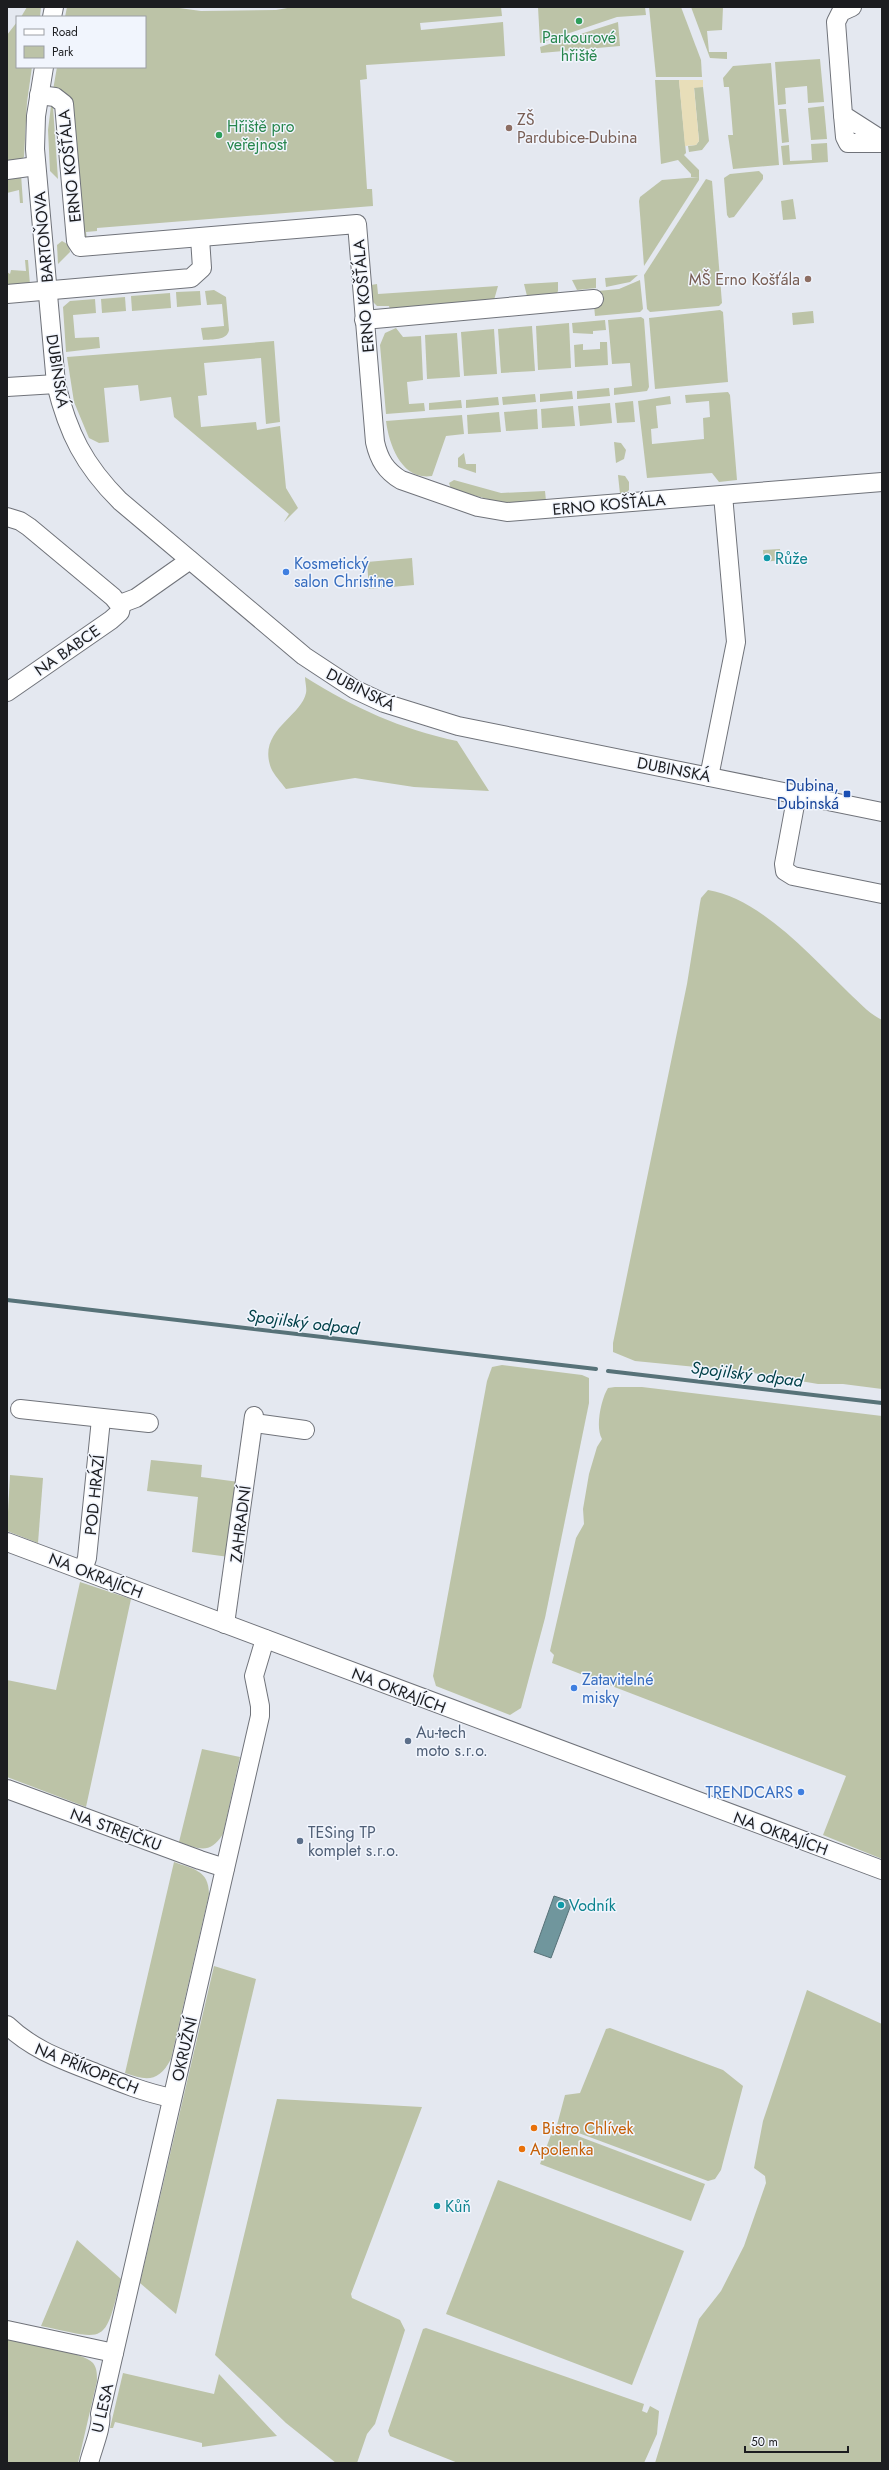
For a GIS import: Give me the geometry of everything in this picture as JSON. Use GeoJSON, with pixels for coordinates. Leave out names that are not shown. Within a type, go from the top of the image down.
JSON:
{"type":"FeatureCollection","features":[{"type":"Feature","properties":{"kind":"street"},"geometry":{"type":"LineString","coordinates":[[852,7],[841,12],[836,22],[843,115],[882,141]]}},
{"type":"Feature","properties":{"kind":"street","name":"BARTOŇOVA"},"geometry":{"type":"LineString","coordinates":[[44,68],[39,95],[36,132],[36,166],[48,291],[191,278],[202,268],[200,238]]}},
{"type":"Feature","properties":{"kind":"street","name":"ERNO KOŠŤÁLA"},"geometry":{"type":"LineString","coordinates":[[39,95],[55,97],[64,104],[76,241],[80,247],[87,248],[357,224],[364,320],[377,452],[386,468],[402,480],[478,507],[507,512],[882,482]]}},
{"type":"Feature","properties":{"kind":"street","name":"ERNO KOŠŤÁLA"},"geometry":{"type":"LineString","coordinates":[[7,170],[36,166]]}},
{"type":"Feature","properties":{"kind":"street"},"geometry":{"type":"LineString","coordinates":[[7,294],[48,291]]}},
{"type":"Feature","properties":{"kind":"street","name":"DUBINSKÁ"},"geometry":{"type":"LineString","coordinates":[[48,291],[56,384],[68,427],[81,453],[93,472],[120,501],[190,560],[319,667],[354,689],[384,703],[458,726],[882,812]]}},
{"type":"Feature","properties":{"kind":"street"},"geometry":{"type":"LineString","coordinates":[[364,320],[594,299]]}},
{"type":"Feature","properties":{"kind":"street"},"geometry":{"type":"LineString","coordinates":[[7,387],[56,384]]}},
{"type":"Feature","properties":{"kind":"street"},"geometry":{"type":"LineString","coordinates":[[709,777],[736,642],[723,495]]}},
{"type":"Feature","properties":{"kind":"street"},"geometry":{"type":"LineString","coordinates":[[7,517],[29,527],[120,604],[140,595],[190,560]]}},
{"type":"Feature","properties":{"kind":"street","name":"NA BABCE"},"geometry":{"type":"LineString","coordinates":[[7,692],[111,620],[120,612],[120,604]]}},
{"type":"Feature","properties":{"kind":"street"},"geometry":{"type":"LineString","coordinates":[[797,794],[784,864],[785,871],[793,876],[882,894]]}},
{"type":"Feature","properties":{"kind":"street"},"geometry":{"type":"LineString","coordinates":[[20,1409],[101,1419],[149,1423]]}},
{"type":"Feature","properties":{"kind":"street","name":"POD HRÁZÍ"},"geometry":{"type":"LineString","coordinates":[[83,1570],[88,1554],[101,1419]]}},
{"type":"Feature","properties":{"kind":"street","name":"ZAHRADNÍ"},"geometry":{"type":"LineString","coordinates":[[226,1624],[254,1419],[305,1430]]}},
{"type":"Feature","properties":{"kind":"street","name":"NA OKRAJÍCH"},"geometry":{"type":"LineString","coordinates":[[7,1542],[882,1870]]}},
{"type":"Feature","properties":{"kind":"street","name":"OKRUŽNÍ"},"geometry":{"type":"LineString","coordinates":[[114,2353],[260,1716],[254,1676],[265,1639]]}},
{"type":"Feature","properties":{"kind":"street","name":"NA STREJČKU"},"geometry":{"type":"LineString","coordinates":[[7,1789],[225,1868]]}},
{"type":"Feature","properties":{"kind":"street","name":"NA PŘÍKOPECH"},"geometry":{"type":"LineString","coordinates":[[7,2025],[25,2042],[48,2054],[142,2091],[172,2098]]}},
{"type":"Feature","properties":{"kind":"street"},"geometry":{"type":"LineString","coordinates":[[7,2330],[114,2353]]}},
{"type":"Feature","properties":{"kind":"street","name":"U LESA"},"geometry":{"type":"LineString","coordinates":[[89,2463],[96,2434],[101,2425],[100,2414],[114,2353]]}},
{"type":"Feature","properties":{"kind":"green space"},"geometry":{"type":"Polygon","coordinates":[[[27,7],[41,7],[40,16],[22,16],[27,7]]]}},
{"type":"Feature","properties":{"kind":"green space","name":"Hřiště pro veřejnost"},"geometry":{"type":"Polygon","coordinates":[[[67,7],[172,7],[201,11],[276,10],[293,7],[501,7],[502,16],[420,23],[421,30],[503,22],[505,56],[366,65],[367,79],[360,80],[367,189],[372,189],[373,206],[97,228],[97,231],[86,232],[87,240],[84,240],[53,90],[57,68],[146,68],[146,16],[65,16],[67,7]]]}},
{"type":"Feature","properties":{"kind":"green space"},"geometry":{"type":"Polygon","coordinates":[[[538,7],[645,7],[646,15],[617,17],[540,43],[538,7]]]}},
{"type":"Feature","properties":{"kind":"green space"},"geometry":{"type":"Polygon","coordinates":[[[649,7],[681,7],[701,60],[702,77],[656,77],[649,7]]]}},
{"type":"Feature","properties":{"kind":"green space"},"geometry":{"type":"Polygon","coordinates":[[[691,7],[723,7],[722,30],[707,31],[709,52],[727,52],[727,59],[710,58],[691,7]]]}},
{"type":"Feature","properties":{"kind":"green space"},"geometry":{"type":"Polygon","coordinates":[[[618,22],[620,46],[541,53],[540,47],[618,22]]]}},
{"type":"Feature","properties":{"kind":"green space"},"geometry":{"type":"Polygon","coordinates":[[[16,23],[16,68],[32,68],[27,102],[24,157],[17,162],[7,163],[7,35],[16,23]]]}},
{"type":"Feature","properties":{"kind":"green space"},"geometry":{"type":"Polygon","coordinates":[[[820,59],[824,102],[808,103],[807,86],[785,88],[786,104],[778,105],[775,62],[820,59]]]}},
{"type":"Feature","properties":{"kind":"green space"},"geometry":{"type":"Polygon","coordinates":[[[771,63],[779,165],[733,169],[728,135],[733,135],[729,87],[724,87],[723,78],[733,66],[771,63]]]}},
{"type":"Feature","properties":{"kind":"green space"},"geometry":{"type":"Polygon","coordinates":[[[655,80],[679,80],[686,153],[684,155],[699,170],[699,177],[691,177],[691,174],[678,160],[661,164],[655,80]]]}},
{"type":"Feature","properties":{"kind":"green space"},"geometry":{"type":"Polygon","coordinates":[[[694,87],[703,87],[709,141],[702,150],[689,152],[688,146],[696,145],[699,141],[694,87]]]}},
{"type":"Feature","properties":{"kind":"green space"},"geometry":{"type":"Polygon","coordinates":[[[52,98],[61,106],[53,107],[58,179],[50,171],[48,130],[52,98]]]}},
{"type":"Feature","properties":{"kind":"green space"},"geometry":{"type":"Polygon","coordinates":[[[824,106],[827,139],[811,140],[808,108],[824,106]]]}},
{"type":"Feature","properties":{"kind":"green space"},"geometry":{"type":"Polygon","coordinates":[[[779,109],[786,109],[789,142],[782,143],[779,109]]]}},
{"type":"Feature","properties":{"kind":"green space"},"geometry":{"type":"Polygon","coordinates":[[[827,143],[828,162],[783,165],[781,146],[789,145],[790,161],[812,160],[811,144],[827,143]]]}},
{"type":"Feature","properties":{"kind":"green space"},"geometry":{"type":"Polygon","coordinates":[[[759,171],[763,175],[763,179],[734,217],[729,218],[727,215],[724,178],[730,174],[759,171]]]}},
{"type":"Feature","properties":{"kind":"green space"},"geometry":{"type":"Polygon","coordinates":[[[21,174],[23,203],[20,203],[19,190],[7,193],[7,176],[21,174]]]}},
{"type":"Feature","properties":{"kind":"green space"},"geometry":{"type":"Polygon","coordinates":[[[699,177],[699,180],[644,266],[639,201],[640,197],[662,180],[699,177]]]}},
{"type":"Feature","properties":{"kind":"green space"},"geometry":{"type":"Polygon","coordinates":[[[706,179],[712,181],[722,303],[719,306],[650,312],[647,309],[644,275],[706,179]]]}},
{"type":"Feature","properties":{"kind":"green space"},"geometry":{"type":"Polygon","coordinates":[[[793,199],[796,219],[783,220],[781,201],[793,199]]]}},
{"type":"Feature","properties":{"kind":"green space"},"geometry":{"type":"Polygon","coordinates":[[[62,241],[69,245],[70,252],[58,264],[57,245],[62,241]]]}},
{"type":"Feature","properties":{"kind":"green space"},"geometry":{"type":"Polygon","coordinates":[[[25,260],[28,260],[30,285],[7,287],[7,272],[10,274],[11,270],[26,271],[25,260]]]}},
{"type":"Feature","properties":{"kind":"green space"},"geometry":{"type":"Polygon","coordinates":[[[638,275],[630,282],[606,287],[605,278],[638,275]]]}},
{"type":"Feature","properties":{"kind":"green space"},"geometry":{"type":"Polygon","coordinates":[[[596,278],[596,288],[577,290],[572,280],[596,278]]]}},
{"type":"Feature","properties":{"kind":"green space"},"geometry":{"type":"Polygon","coordinates":[[[640,280],[643,309],[640,312],[595,316],[594,305],[576,293],[619,289],[640,280]]]}},
{"type":"Feature","properties":{"kind":"green space"},"geometry":{"type":"Polygon","coordinates":[[[558,282],[558,291],[556,295],[527,296],[524,284],[558,282]]]}},
{"type":"Feature","properties":{"kind":"green space"},"geometry":{"type":"Polygon","coordinates":[[[377,284],[378,294],[498,286],[494,300],[390,310],[389,306],[377,306],[373,302],[371,285],[377,284]]]}},
{"type":"Feature","properties":{"kind":"green space"},"geometry":{"type":"Polygon","coordinates":[[[214,290],[226,297],[229,330],[228,334],[222,338],[203,340],[201,328],[224,326],[222,304],[207,305],[205,291],[214,290]]]}},
{"type":"Feature","properties":{"kind":"green space"},"geometry":{"type":"Polygon","coordinates":[[[200,291],[201,305],[177,307],[176,292],[200,291]]]}},
{"type":"Feature","properties":{"kind":"green space"},"geometry":{"type":"Polygon","coordinates":[[[170,293],[171,308],[132,311],[131,296],[170,293]]]}},
{"type":"Feature","properties":{"kind":"green space"},"geometry":{"type":"Polygon","coordinates":[[[125,297],[126,311],[102,313],[101,299],[125,297]]]}},
{"type":"Feature","properties":{"kind":"green space"},"geometry":{"type":"Polygon","coordinates":[[[95,299],[96,313],[73,315],[75,338],[99,337],[100,348],[66,352],[63,307],[70,301],[95,299]]]}},
{"type":"Feature","properties":{"kind":"green space"},"geometry":{"type":"Polygon","coordinates":[[[720,310],[723,312],[728,382],[655,389],[649,318],[720,310]]]}},
{"type":"Feature","properties":{"kind":"green space"},"geometry":{"type":"Polygon","coordinates":[[[813,311],[814,323],[793,325],[792,313],[813,311]]]}},
{"type":"Feature","properties":{"kind":"green space"},"geometry":{"type":"Polygon","coordinates":[[[641,317],[644,319],[649,387],[647,391],[614,395],[614,388],[632,386],[630,363],[612,364],[608,320],[641,317]]]}},
{"type":"Feature","properties":{"kind":"green space"},"geometry":{"type":"Polygon","coordinates":[[[605,320],[606,330],[593,331],[593,334],[573,333],[572,323],[605,320]]]}},
{"type":"Feature","properties":{"kind":"green space"},"geometry":{"type":"Polygon","coordinates":[[[569,323],[571,368],[538,370],[536,326],[569,323]]]}},
{"type":"Feature","properties":{"kind":"green space"},"geometry":{"type":"Polygon","coordinates":[[[532,326],[535,371],[501,373],[498,329],[532,326]]]}},
{"type":"Feature","properties":{"kind":"green space"},"geometry":{"type":"Polygon","coordinates":[[[396,328],[403,337],[421,336],[423,380],[407,382],[409,404],[424,403],[425,411],[386,414],[380,345],[385,333],[396,328]]]}},
{"type":"Feature","properties":{"kind":"green space"},"geometry":{"type":"Polygon","coordinates":[[[494,329],[497,374],[464,376],[461,332],[494,329]]]}},
{"type":"Feature","properties":{"kind":"green space"},"geometry":{"type":"Polygon","coordinates":[[[457,333],[460,377],[427,379],[425,335],[457,333]]]}},
{"type":"Feature","properties":{"kind":"green space"},"geometry":{"type":"Polygon","coordinates":[[[274,341],[280,422],[266,424],[261,358],[204,363],[207,395],[198,396],[201,427],[256,422],[257,430],[280,426],[286,488],[298,508],[284,522],[289,514],[174,417],[171,397],[140,401],[138,385],[104,388],[109,442],[99,443],[89,438],[74,402],[67,357],[274,341]]]}},
{"type":"Feature","properties":{"kind":"green space"},"geometry":{"type":"Polygon","coordinates":[[[600,342],[607,342],[608,365],[575,367],[574,345],[583,344],[583,350],[600,349],[600,342]]]}},
{"type":"Feature","properties":{"kind":"green space"},"geometry":{"type":"Polygon","coordinates":[[[609,388],[610,396],[577,399],[577,391],[609,388]]]}},
{"type":"Feature","properties":{"kind":"green space"},"geometry":{"type":"Polygon","coordinates":[[[572,391],[573,399],[540,402],[540,394],[572,391]]]}},
{"type":"Feature","properties":{"kind":"green space"},"geometry":{"type":"Polygon","coordinates":[[[728,392],[730,395],[737,480],[719,482],[712,473],[647,478],[638,401],[670,396],[671,404],[656,406],[658,428],[651,429],[652,444],[704,439],[703,418],[710,417],[709,401],[686,403],[685,395],[728,392]]]}},
{"type":"Feature","properties":{"kind":"green space"},"geometry":{"type":"Polygon","coordinates":[[[535,394],[536,402],[503,405],[502,397],[535,394]]]}},
{"type":"Feature","properties":{"kind":"green space"},"geometry":{"type":"Polygon","coordinates":[[[498,397],[499,405],[466,408],[466,400],[498,397]]]}},
{"type":"Feature","properties":{"kind":"green space"},"geometry":{"type":"Polygon","coordinates":[[[461,400],[462,408],[429,410],[429,403],[461,400]]]}},
{"type":"Feature","properties":{"kind":"green space"},"geometry":{"type":"Polygon","coordinates":[[[633,401],[635,422],[617,423],[615,403],[633,401]]]}},
{"type":"Feature","properties":{"kind":"green space"},"geometry":{"type":"Polygon","coordinates":[[[610,403],[612,423],[580,426],[578,406],[610,403]]]}},
{"type":"Feature","properties":{"kind":"green space"},"geometry":{"type":"Polygon","coordinates":[[[573,406],[575,426],[542,428],[541,409],[573,406]]]}},
{"type":"Feature","properties":{"kind":"green space"},"geometry":{"type":"Polygon","coordinates":[[[537,409],[538,429],[506,431],[504,412],[537,409]]]}},
{"type":"Feature","properties":{"kind":"green space"},"geometry":{"type":"Polygon","coordinates":[[[499,412],[501,432],[468,434],[467,415],[499,412]]]}},
{"type":"Feature","properties":{"kind":"green space"},"geometry":{"type":"Polygon","coordinates":[[[462,415],[464,434],[446,436],[432,476],[422,476],[413,473],[405,467],[394,450],[386,421],[462,415]]]}},
{"type":"Feature","properties":{"kind":"green space"},"geometry":{"type":"Polygon","coordinates":[[[614,442],[621,443],[626,450],[624,459],[616,463],[614,442]]]}},
{"type":"Feature","properties":{"kind":"green space"},"geometry":{"type":"Polygon","coordinates":[[[464,453],[466,464],[476,464],[476,473],[458,467],[458,458],[464,453]]]}},
{"type":"Feature","properties":{"kind":"green space"},"geometry":{"type":"Polygon","coordinates":[[[618,475],[625,476],[629,482],[629,490],[624,495],[620,494],[618,475]]]}},
{"type":"Feature","properties":{"kind":"green space"},"geometry":{"type":"Polygon","coordinates":[[[454,480],[501,493],[545,491],[546,501],[502,503],[451,489],[449,483],[454,480]]]}},
{"type":"Feature","properties":{"kind":"green space"},"geometry":{"type":"Polygon","coordinates":[[[780,549],[781,560],[764,562],[763,550],[780,549]]]}},
{"type":"Feature","properties":{"kind":"green space"},"geometry":{"type":"Polygon","coordinates":[[[412,558],[414,585],[369,589],[367,562],[412,558]]]}},
{"type":"Feature","properties":{"kind":"green space"},"geometry":{"type":"Polygon","coordinates":[[[305,677],[360,708],[397,724],[457,741],[489,791],[414,787],[355,778],[286,789],[271,768],[268,755],[270,744],[275,734],[302,702],[306,693],[305,677]]]}},
{"type":"Feature","properties":{"kind":"green space"},"geometry":{"type":"Polygon","coordinates":[[[708,890],[727,895],[747,904],[766,917],[802,947],[864,1008],[882,1020],[882,1389],[843,1384],[818,1384],[747,1372],[635,1361],[613,1352],[613,1343],[687,984],[701,898],[708,890]]]}},
{"type":"Feature","properties":{"kind":"green space"},"geometry":{"type":"Polygon","coordinates":[[[502,1365],[582,1375],[589,1378],[589,1403],[545,1618],[521,1708],[510,1715],[436,1686],[433,1676],[487,1381],[492,1367],[502,1365]]]}},
{"type":"Feature","properties":{"kind":"green space"},"geometry":{"type":"Polygon","coordinates":[[[642,1387],[882,1416],[882,1859],[823,1835],[846,1776],[552,1663],[554,1655],[550,1651],[576,1538],[584,1524],[583,1509],[589,1474],[597,1447],[602,1439],[599,1428],[601,1406],[608,1388],[642,1387]]]}},
{"type":"Feature","properties":{"kind":"green space"},"geometry":{"type":"Polygon","coordinates":[[[151,1460],[202,1465],[201,1477],[239,1482],[229,1557],[192,1552],[198,1497],[147,1491],[151,1460]]]}},
{"type":"Feature","properties":{"kind":"green space"},"geometry":{"type":"Polygon","coordinates":[[[10,1475],[43,1478],[38,1543],[7,1531],[10,1475]]]}},
{"type":"Feature","properties":{"kind":"green space"},"geometry":{"type":"Polygon","coordinates":[[[80,1582],[131,1599],[86,1807],[7,1777],[7,1680],[56,1690],[80,1582]]]}},
{"type":"Feature","properties":{"kind":"green space"},"geometry":{"type":"Polygon","coordinates":[[[202,1749],[240,1757],[223,1834],[218,1841],[209,1848],[192,1847],[179,1842],[202,1749]]]}},
{"type":"Feature","properties":{"kind":"green space"},"geometry":{"type":"Polygon","coordinates":[[[174,1862],[193,1869],[203,1875],[208,1886],[209,1894],[171,2059],[162,2072],[157,2076],[146,2078],[125,2073],[174,1862]]]}},
{"type":"Feature","properties":{"kind":"green space"},"geometry":{"type":"Polygon","coordinates":[[[214,1966],[256,1979],[176,2314],[140,2283],[214,1966]]]}},
{"type":"Feature","properties":{"kind":"green space"},"geometry":{"type":"Polygon","coordinates":[[[807,1990],[882,2024],[882,2463],[655,2463],[699,2319],[721,2291],[744,2246],[766,2183],[765,2176],[754,2168],[763,2121],[807,1990]]]}},
{"type":"Feature","properties":{"kind":"green space"},"geometry":{"type":"Polygon","coordinates":[[[610,2028],[723,2070],[743,2086],[721,2170],[715,2179],[708,2181],[557,2125],[565,2095],[580,2093],[606,2029],[610,2028]]]}},
{"type":"Feature","properties":{"kind":"green space"},"geometry":{"type":"Polygon","coordinates":[[[277,2099],[422,2107],[351,2294],[352,2298],[400,2320],[405,2330],[375,2424],[367,2434],[357,2463],[336,2463],[286,2423],[215,2355],[277,2099]]]}},
{"type":"Feature","properties":{"kind":"green space"},"geometry":{"type":"Polygon","coordinates":[[[554,2127],[705,2184],[691,2221],[540,2164],[554,2127]]]}},
{"type":"Feature","properties":{"kind":"green space"},"geometry":{"type":"Polygon","coordinates":[[[498,2180],[684,2251],[632,2385],[446,2314],[498,2180]]]}},
{"type":"Feature","properties":{"kind":"green space"},"geometry":{"type":"Polygon","coordinates":[[[77,2240],[121,2279],[111,2317],[106,2327],[99,2333],[91,2335],[41,2326],[77,2240]]]}},
{"type":"Feature","properties":{"kind":"green space"},"geometry":{"type":"Polygon","coordinates":[[[426,2328],[644,2404],[642,2411],[647,2413],[650,2406],[659,2411],[657,2434],[644,2463],[458,2463],[390,2436],[388,2431],[423,2329],[426,2328]]]}},
{"type":"Feature","properties":{"kind":"green space"},"geometry":{"type":"Polygon","coordinates":[[[7,2339],[78,2355],[93,2363],[97,2381],[78,2463],[7,2463],[7,2339]]]}},
{"type":"Feature","properties":{"kind":"green space"},"geometry":{"type":"Polygon","coordinates":[[[123,2373],[214,2394],[219,2374],[277,2436],[202,2447],[202,2443],[115,2422],[113,2428],[110,2428],[123,2373]]]}},
{"type":"Feature","properties":{"kind":"sand"},"geometry":{"type":"Polygon","coordinates":[[[679,80],[703,80],[703,87],[694,88],[699,141],[696,145],[685,146],[679,80]]]}},
{"type":"Feature","properties":{"kind":"water"},"geometry":{"type":"Polygon","coordinates":[[[554,1896],[572,1902],[551,1958],[534,1952],[554,1896]]]}},
{"type":"Feature","properties":{"kind":"waterway","name":"Spojilský odpad"},"geometry":{"type":"LineString","coordinates":[[7,1300],[596,1369]]}},
{"type":"Feature","properties":{"kind":"waterway","name":"Spojilský odpad"},"geometry":{"type":"LineString","coordinates":[[608,1371],[882,1403]]}},
{"type":"Feature","properties":{"kind":"place","name":"Parkourové hřiště"},"geometry":{"type":"Point","coordinates":[579,21]}},
{"type":"Feature","properties":{"kind":"place","name":"ZŠ Pardubice-Dubina"},"geometry":{"type":"Point","coordinates":[509,128]}},
{"type":"Feature","properties":{"kind":"place","name":"Hřiště pro veřejnost"},"geometry":{"type":"Point","coordinates":[219,135]}},
{"type":"Feature","properties":{"kind":"place","name":"MŠ Erno Košťála"},"geometry":{"type":"Point","coordinates":[808,279]}},
{"type":"Feature","properties":{"kind":"place","name":"Růže"},"geometry":{"type":"Point","coordinates":[767,558]}},
{"type":"Feature","properties":{"kind":"place","name":"Kosmetický salon Christine"},"geometry":{"type":"Point","coordinates":[286,572]}},
{"type":"Feature","properties":{"kind":"place","name":"Dubina, Dubinská"},"geometry":{"type":"Point","coordinates":[847,794]}},
{"type":"Feature","properties":{"kind":"place","name":"Zatavitelné misky"},"geometry":{"type":"Point","coordinates":[574,1688]}},
{"type":"Feature","properties":{"kind":"place","name":"Au-tech moto s.r.o."},"geometry":{"type":"Point","coordinates":[408,1741]}},
{"type":"Feature","properties":{"kind":"place","name":"TRENDCARS"},"geometry":{"type":"Point","coordinates":[801,1792]}},
{"type":"Feature","properties":{"kind":"place","name":"TESing TP komplet s.r.o."},"geometry":{"type":"Point","coordinates":[300,1841]}},
{"type":"Feature","properties":{"kind":"place","name":"Vodník"},"geometry":{"type":"Point","coordinates":[561,1905]}},
{"type":"Feature","properties":{"kind":"place","name":"Bistro Chlívek"},"geometry":{"type":"Point","coordinates":[534,2128]}},
{"type":"Feature","properties":{"kind":"place","name":"Apolenka"},"geometry":{"type":"Point","coordinates":[522,2149]}},
{"type":"Feature","properties":{"kind":"place","name":"Kůň"},"geometry":{"type":"Point","coordinates":[437,2206]}}]}
